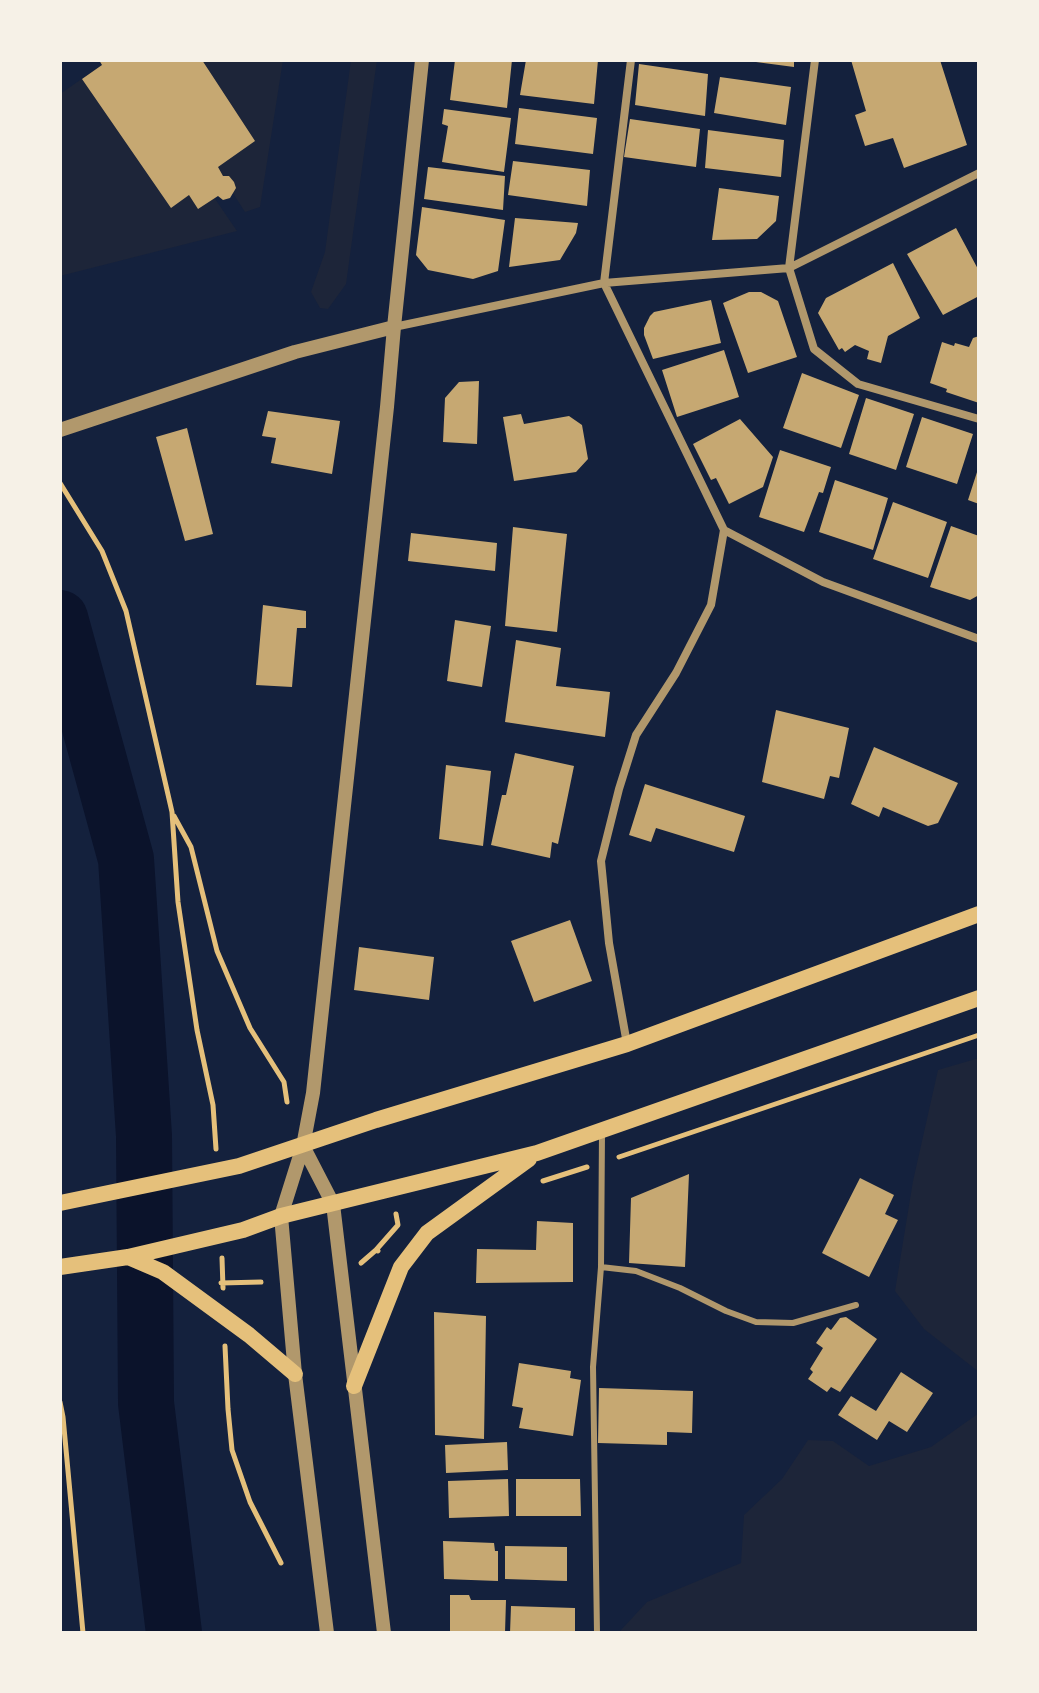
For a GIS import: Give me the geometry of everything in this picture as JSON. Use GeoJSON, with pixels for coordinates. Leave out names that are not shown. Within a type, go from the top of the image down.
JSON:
{"type":"FeatureCollection","features":[{"type":"Feature","properties":{"kind":"main road"},"geometry":{"type":"LineString","coordinates":[[60,1203],[239,1166],[303,1146],[376,1120],[627,1044],[979,914]]}},
{"type":"Feature","properties":{"kind":"main road"},"geometry":{"type":"LineString","coordinates":[[60,1267],[128,1257],[243,1230],[281,1216],[537,1153],[979,998]]}},
{"type":"Feature","properties":{"kind":"main road"},"geometry":{"type":"LineString","coordinates":[[354,1386],[401,1267],[427,1233],[537,1153]]}},
{"type":"Feature","properties":{"kind":"main road"},"geometry":{"type":"LineString","coordinates":[[128,1257],[163,1272],[249,1335],[295,1374]]}},
{"type":"Feature","properties":{"kind":"street"},"geometry":{"type":"LineString","coordinates":[[327,1633],[295,1374],[281,1216],[303,1146],[313,1093],[422,60]]}},
{"type":"Feature","properties":{"kind":"street"},"geometry":{"type":"LineString","coordinates":[[627,1044],[609,943],[601,861],[636,735],[676,673],[711,605],[724,530],[604,283],[631,60]]}},
{"type":"Feature","properties":{"kind":"street"},"geometry":{"type":"LineString","coordinates":[[815,60],[789,268],[814,349],[858,384],[979,419]]}},
{"type":"Feature","properties":{"kind":"street"},"geometry":{"type":"LineString","coordinates":[[60,430],[295,352],[394,327],[604,283],[789,268],[979,173]]}},
{"type":"Feature","properties":{"kind":"street"},"geometry":{"type":"LineString","coordinates":[[724,530],[823,582],[979,639]]}},
{"type":"Feature","properties":{"kind":"street"},"geometry":{"type":"LineString","coordinates":[[303,1146],[333,1204],[384,1633]]}},
{"type":"Feature","properties":{"kind":"lane"},"geometry":{"type":"LineString","coordinates":[[597,1633],[593,1367],[601,1267],[602,1129]]}},
{"type":"Feature","properties":{"kind":"lane"},"geometry":{"type":"LineString","coordinates":[[601,1267],[636,1271],[756,1322],[793,1323],[856,1305]]}},
{"type":"Feature","properties":{"kind":"path"},"geometry":{"type":"LineString","coordinates":[[60,483],[102,551],[126,611],[172,812],[178,902],[197,1030],[213,1105],[216,1163]]}},
{"type":"Feature","properties":{"kind":"path"},"geometry":{"type":"LineString","coordinates":[[172,812],[191,847],[217,951],[250,1028],[284,1082],[287,1100]]}},
{"type":"Feature","properties":{"kind":"path"},"geometry":{"type":"LineString","coordinates":[[531,1187],[979,1035]]}},
{"type":"Feature","properties":{"kind":"path"},"geometry":{"type":"LineString","coordinates":[[361,1263],[398,1225],[396,1214]]}},
{"type":"Feature","properties":{"kind":"path"},"geometry":{"type":"LineString","coordinates":[[376,1250],[385,1256]]}},
{"type":"Feature","properties":{"kind":"path"},"geometry":{"type":"LineString","coordinates":[[221,1252],[224,1297]]}},
{"type":"Feature","properties":{"kind":"path"},"geometry":{"type":"LineString","coordinates":[[213,1292],[219,1283],[261,1282]]}},
{"type":"Feature","properties":{"kind":"path"},"geometry":{"type":"LineString","coordinates":[[225,1345],[232,1450],[250,1502],[281,1563]]}},
{"type":"Feature","properties":{"kind":"path"},"geometry":{"type":"LineString","coordinates":[[60,1402],[83,1633]]}},
{"type":"Feature","properties":{"kind":"shaded area"},"geometry":{"type":"Polygon","coordinates":[[[109,60],[283,60],[260,207],[245,212],[211,159],[196,171],[237,231],[60,276],[60,94],[109,60]]]}},
{"type":"Feature","properties":{"kind":"shaded area"},"geometry":{"type":"Polygon","coordinates":[[[351,60],[377,60],[346,284],[328,309],[320,308],[311,292],[325,252],[351,60]]]}},
{"type":"Feature","properties":{"kind":"shaded area"},"geometry":{"type":"Polygon","coordinates":[[[979,1058],[979,1372],[924,1329],[895,1291],[913,1181],[938,1070],[979,1058]]]}},
{"type":"Feature","properties":{"kind":"shaded area"},"geometry":{"type":"Polygon","coordinates":[[[979,1413],[979,1633],[621,1633],[647,1602],[741,1563],[744,1515],[782,1479],[808,1440],[833,1441],[869,1466],[931,1447],[979,1413]]]}},
{"type":"Feature","properties":{"kind":"building"},"geometry":{"type":"Polygon","coordinates":[[[99,60],[202,60],[255,141],[218,167],[223,176],[229,176],[234,182],[236,188],[230,198],[223,200],[218,196],[198,209],[189,195],[171,208],[82,79],[102,65],[99,60]]]}},
{"type":"Feature","properties":{"kind":"building"},"geometry":{"type":"Polygon","coordinates":[[[455,60],[512,60],[507,108],[450,100],[455,60]]]}},
{"type":"Feature","properties":{"kind":"building"},"geometry":{"type":"Polygon","coordinates":[[[526,60],[598,60],[594,104],[520,95],[526,60]]]}},
{"type":"Feature","properties":{"kind":"building"},"geometry":{"type":"Polygon","coordinates":[[[794,60],[794,67],[756,62],[794,60]]]}},
{"type":"Feature","properties":{"kind":"building"},"geometry":{"type":"Polygon","coordinates":[[[851,60],[940,60],[967,145],[904,168],[893,138],[865,146],[855,115],[866,111],[851,60]]]}},
{"type":"Feature","properties":{"kind":"building"},"geometry":{"type":"Polygon","coordinates":[[[639,64],[708,74],[705,116],[635,105],[639,64]]]}},
{"type":"Feature","properties":{"kind":"building"},"geometry":{"type":"Polygon","coordinates":[[[720,77],[791,87],[786,125],[714,113],[720,77]]]}},
{"type":"Feature","properties":{"kind":"building"},"geometry":{"type":"Polygon","coordinates":[[[519,108],[597,118],[593,154],[515,144],[519,108]]]}},
{"type":"Feature","properties":{"kind":"building"},"geometry":{"type":"Polygon","coordinates":[[[444,109],[511,118],[504,172],[442,162],[448,126],[442,124],[444,109]]]}},
{"type":"Feature","properties":{"kind":"building"},"geometry":{"type":"Polygon","coordinates":[[[630,119],[700,129],[696,167],[624,157],[630,119]]]}},
{"type":"Feature","properties":{"kind":"building"},"geometry":{"type":"Polygon","coordinates":[[[708,130],[784,140],[781,177],[705,168],[708,130]]]}},
{"type":"Feature","properties":{"kind":"building"},"geometry":{"type":"Polygon","coordinates":[[[513,161],[590,170],[587,206],[508,195],[513,161]]]}},
{"type":"Feature","properties":{"kind":"building"},"geometry":{"type":"Polygon","coordinates":[[[428,167],[505,176],[503,210],[424,199],[428,167]]]}},
{"type":"Feature","properties":{"kind":"building"},"geometry":{"type":"Polygon","coordinates":[[[719,188],[779,196],[776,221],[757,239],[712,240],[719,188]]]}},
{"type":"Feature","properties":{"kind":"building"},"geometry":{"type":"Polygon","coordinates":[[[422,207],[505,220],[498,271],[473,279],[428,270],[416,255],[422,207]]]}},
{"type":"Feature","properties":{"kind":"building"},"geometry":{"type":"Polygon","coordinates":[[[515,218],[578,223],[576,233],[560,260],[509,267],[515,218]]]}},
{"type":"Feature","properties":{"kind":"building"},"geometry":{"type":"Polygon","coordinates":[[[956,228],[979,271],[979,296],[943,315],[907,254],[956,228]]]}},
{"type":"Feature","properties":{"kind":"building"},"geometry":{"type":"Polygon","coordinates":[[[893,263],[920,318],[888,336],[881,363],[867,359],[869,351],[855,345],[845,352],[842,348],[839,350],[818,313],[826,298],[893,263]]]}},
{"type":"Feature","properties":{"kind":"building"},"geometry":{"type":"Polygon","coordinates":[[[749,292],[761,292],[778,301],[797,357],[748,373],[723,303],[749,292]]]}},
{"type":"Feature","properties":{"kind":"building"},"geometry":{"type":"Polygon","coordinates":[[[711,300],[721,343],[653,359],[644,335],[650,316],[654,312],[711,300]]]}},
{"type":"Feature","properties":{"kind":"building"},"geometry":{"type":"Polygon","coordinates":[[[979,336],[979,403],[930,383],[942,342],[969,347],[973,338],[979,336]]]}},
{"type":"Feature","properties":{"kind":"building"},"geometry":{"type":"Polygon","coordinates":[[[724,350],[739,397],[677,417],[662,370],[724,350]]]}},
{"type":"Feature","properties":{"kind":"building"},"geometry":{"type":"Polygon","coordinates":[[[802,373],[859,395],[841,448],[783,428],[802,373]]]}},
{"type":"Feature","properties":{"kind":"building"},"geometry":{"type":"Polygon","coordinates":[[[479,381],[477,444],[443,442],[445,398],[459,382],[479,381]]]}},
{"type":"Feature","properties":{"kind":"building"},"geometry":{"type":"Polygon","coordinates":[[[866,398],[914,414],[896,470],[849,454],[866,398]]]}},
{"type":"Feature","properties":{"kind":"building"},"geometry":{"type":"Polygon","coordinates":[[[268,411],[340,421],[332,474],[271,463],[276,438],[262,436],[268,411]]]}},
{"type":"Feature","properties":{"kind":"building"},"geometry":{"type":"Polygon","coordinates":[[[521,414],[524,424],[569,416],[582,425],[588,459],[576,472],[514,481],[503,417],[521,414]]]}},
{"type":"Feature","properties":{"kind":"building"},"geometry":{"type":"Polygon","coordinates":[[[922,417],[973,434],[957,484],[906,467],[922,417]]]}},
{"type":"Feature","properties":{"kind":"building"},"geometry":{"type":"Polygon","coordinates":[[[740,419],[773,457],[763,487],[729,504],[716,478],[711,480],[693,444],[740,419]]]}},
{"type":"Feature","properties":{"kind":"building"},"geometry":{"type":"Polygon","coordinates":[[[187,428],[213,534],[185,541],[156,437],[187,428]]]}},
{"type":"Feature","properties":{"kind":"building"},"geometry":{"type":"Polygon","coordinates":[[[780,450],[831,467],[823,493],[819,492],[804,532],[759,517],[780,450]]]}},
{"type":"Feature","properties":{"kind":"building"},"geometry":{"type":"Polygon","coordinates":[[[979,469],[979,504],[968,500],[979,469]]]}},
{"type":"Feature","properties":{"kind":"building"},"geometry":{"type":"Polygon","coordinates":[[[835,480],[888,498],[873,550],[819,532],[835,480]]]}},
{"type":"Feature","properties":{"kind":"building"},"geometry":{"type":"Polygon","coordinates":[[[893,502],[947,522],[928,578],[873,559],[893,502]]]}},
{"type":"Feature","properties":{"kind":"building"},"geometry":{"type":"Polygon","coordinates":[[[951,526],[979,536],[979,595],[970,600],[930,587],[951,526]]]}},
{"type":"Feature","properties":{"kind":"building"},"geometry":{"type":"Polygon","coordinates":[[[513,527],[567,534],[557,632],[505,626],[513,527]]]}},
{"type":"Feature","properties":{"kind":"building"},"geometry":{"type":"Polygon","coordinates":[[[411,533],[497,543],[495,571],[408,561],[411,533]]]}},
{"type":"Feature","properties":{"kind":"building"},"geometry":{"type":"Polygon","coordinates":[[[263,605],[306,611],[306,628],[297,628],[292,687],[256,685],[263,605]]]}},
{"type":"Feature","properties":{"kind":"building"},"geometry":{"type":"Polygon","coordinates":[[[455,620],[491,626],[482,687],[447,681],[455,620]]]}},
{"type":"Feature","properties":{"kind":"building"},"geometry":{"type":"Polygon","coordinates":[[[516,640],[561,648],[556,686],[610,692],[605,737],[505,722],[516,640]]]}},
{"type":"Feature","properties":{"kind":"building"},"geometry":{"type":"Polygon","coordinates":[[[776,710],[849,728],[839,778],[830,776],[824,799],[762,782],[776,710]]]}},
{"type":"Feature","properties":{"kind":"building"},"geometry":{"type":"Polygon","coordinates":[[[874,747],[958,783],[938,823],[928,826],[883,807],[879,817],[851,804],[874,747]]]}},
{"type":"Feature","properties":{"kind":"building"},"geometry":{"type":"Polygon","coordinates":[[[515,753],[574,766],[558,844],[552,842],[550,858],[491,845],[515,753]]]}},
{"type":"Feature","properties":{"kind":"building"},"geometry":{"type":"Polygon","coordinates":[[[446,765],[491,771],[483,846],[439,839],[446,765]]]}},
{"type":"Feature","properties":{"kind":"building"},"geometry":{"type":"Polygon","coordinates":[[[645,784],[745,816],[734,852],[656,828],[651,842],[629,835],[645,784]]]}},
{"type":"Feature","properties":{"kind":"building"},"geometry":{"type":"Polygon","coordinates":[[[570,920],[592,981],[534,1002],[511,941],[570,920]]]}},
{"type":"Feature","properties":{"kind":"building"},"geometry":{"type":"Polygon","coordinates":[[[359,947],[434,957],[429,1000],[354,990],[359,947]]]}},
{"type":"Feature","properties":{"kind":"building"},"geometry":{"type":"Polygon","coordinates":[[[689,1174],[685,1267],[629,1263],[631,1198],[689,1174]]]}},
{"type":"Feature","properties":{"kind":"building"},"geometry":{"type":"Polygon","coordinates":[[[860,1178],[894,1195],[885,1214],[898,1220],[869,1277],[822,1253],[860,1178]]]}},
{"type":"Feature","properties":{"kind":"building"},"geometry":{"type":"Polygon","coordinates":[[[537,1221],[573,1223],[573,1282],[476,1283],[477,1249],[536,1250],[537,1221]]]}},
{"type":"Feature","properties":{"kind":"building"},"geometry":{"type":"Polygon","coordinates":[[[434,1312],[486,1316],[484,1439],[435,1435],[434,1312]]]}},
{"type":"Feature","properties":{"kind":"building"},"geometry":{"type":"Polygon","coordinates":[[[846,1317],[877,1339],[840,1392],[831,1387],[827,1392],[808,1379],[813,1372],[810,1369],[823,1348],[816,1343],[827,1327],[831,1330],[840,1318],[846,1317]]]}},
{"type":"Feature","properties":{"kind":"building"},"geometry":{"type":"Polygon","coordinates":[[[519,1363],[571,1371],[570,1378],[581,1380],[573,1436],[519,1428],[523,1408],[512,1406],[519,1363]]]}},
{"type":"Feature","properties":{"kind":"building"},"geometry":{"type":"Polygon","coordinates":[[[901,1372],[933,1393],[907,1432],[889,1421],[877,1440],[838,1415],[851,1396],[876,1411],[901,1372]]]}},
{"type":"Feature","properties":{"kind":"building"},"geometry":{"type":"Polygon","coordinates":[[[599,1388],[693,1391],[692,1433],[667,1432],[667,1445],[598,1443],[599,1388]]]}},
{"type":"Feature","properties":{"kind":"building"},"geometry":{"type":"Polygon","coordinates":[[[507,1442],[508,1470],[446,1473],[445,1445],[507,1442]]]}},
{"type":"Feature","properties":{"kind":"building"},"geometry":{"type":"Polygon","coordinates":[[[508,1479],[509,1516],[449,1518],[448,1481],[508,1479]]]}},
{"type":"Feature","properties":{"kind":"building"},"geometry":{"type":"Polygon","coordinates":[[[516,1479],[580,1479],[581,1516],[516,1516],[516,1479]]]}},
{"type":"Feature","properties":{"kind":"building"},"geometry":{"type":"Polygon","coordinates":[[[443,1541],[494,1543],[495,1551],[498,1551],[498,1581],[444,1579],[443,1541]]]}},
{"type":"Feature","properties":{"kind":"building"},"geometry":{"type":"Polygon","coordinates":[[[505,1546],[567,1547],[567,1581],[505,1579],[505,1546]]]}},
{"type":"Feature","properties":{"kind":"building"},"geometry":{"type":"Polygon","coordinates":[[[450,1595],[469,1595],[471,1600],[506,1600],[505,1633],[450,1633],[450,1595]]]}},
{"type":"Feature","properties":{"kind":"building"},"geometry":{"type":"Polygon","coordinates":[[[511,1606],[575,1608],[575,1633],[510,1633],[511,1606]]]}},
{"type":"Feature","properties":{"kind":"waterway"},"geometry":{"type":"LineString","coordinates":[[60,618],[126,859],[144,1136],[146,1403],[174,1633]]}}]}
